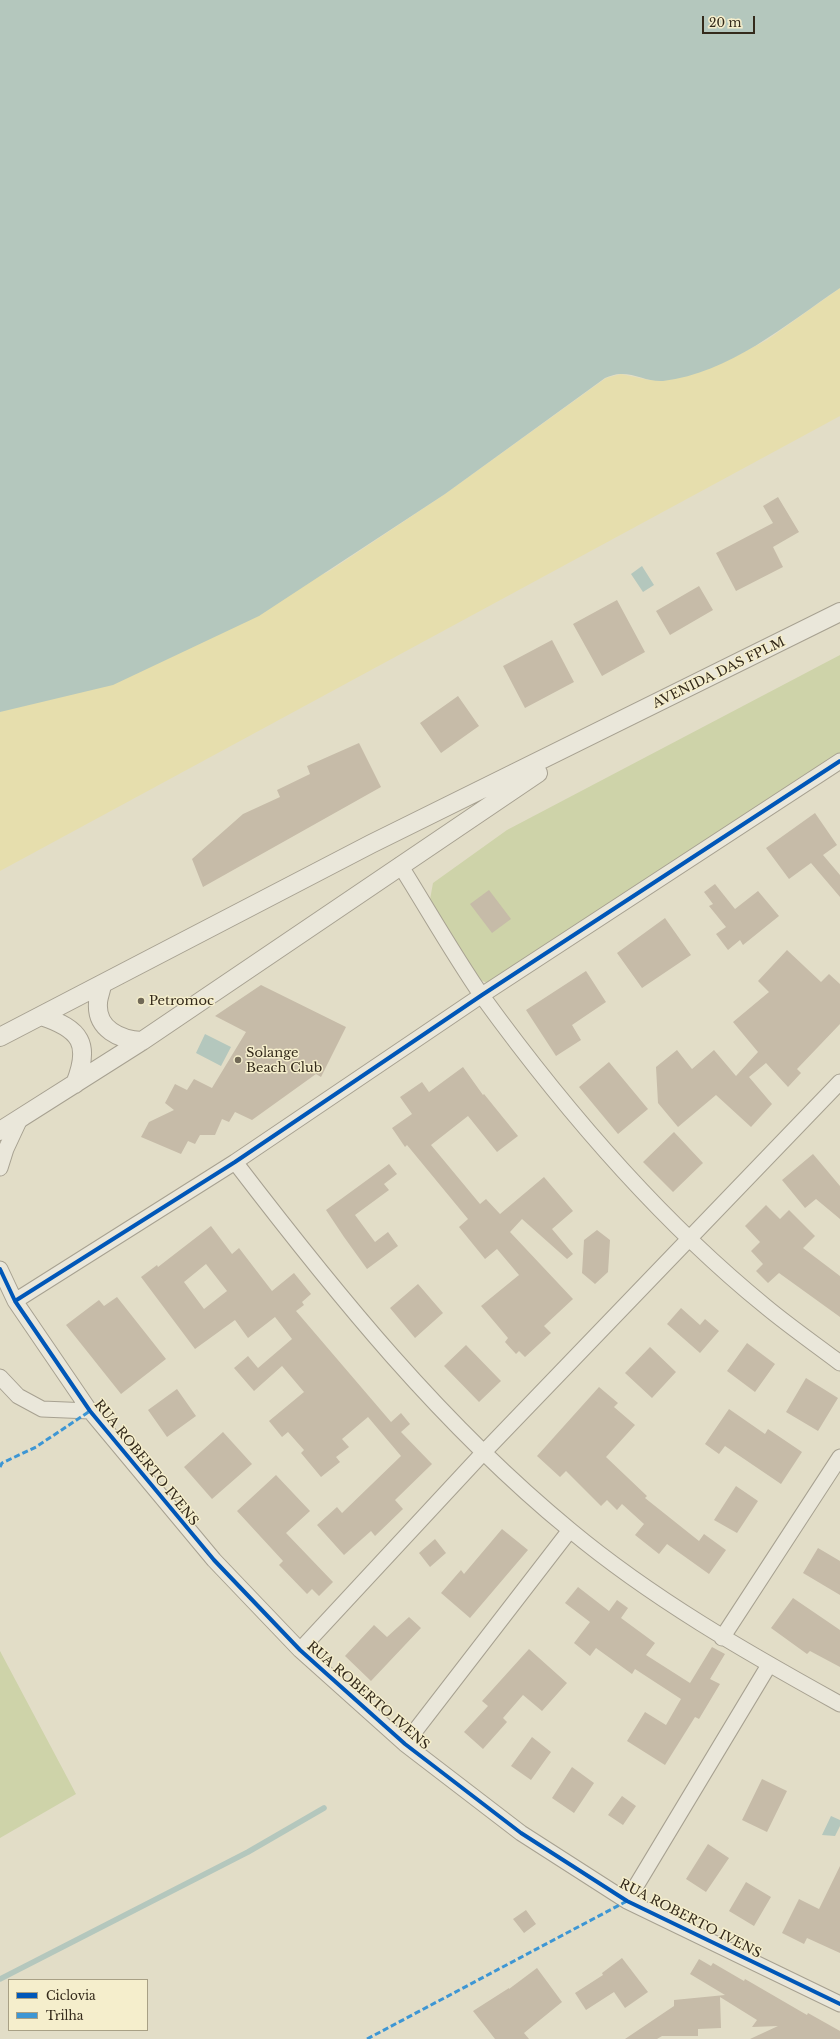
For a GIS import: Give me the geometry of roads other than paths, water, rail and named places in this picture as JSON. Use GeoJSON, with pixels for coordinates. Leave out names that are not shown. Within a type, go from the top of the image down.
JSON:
{"type":"FeatureCollection","features":[{"type":"Feature","properties":{"kind":"street","name":"AVENIDA DAS FPLM"},"geometry":{"type":"LineString","coordinates":[[598,733],[840,612]]}},
{"type":"Feature","properties":{"kind":"street"},"geometry":{"type":"LineString","coordinates":[[0,1131],[142,1041],[400,865],[598,733]]}},
{"type":"Feature","properties":{"kind":"street"},"geometry":{"type":"LineString","coordinates":[[0,1037],[371,844],[598,733]]}},
{"type":"Feature","properties":{"kind":"street"},"geometry":{"type":"LineString","coordinates":[[15,1301],[235,1162],[482,995],[840,761]]}},
{"type":"Feature","properties":{"kind":"street"},"geometry":{"type":"LineString","coordinates":[[400,865],[482,995],[564,1102],[629,1176],[690,1239],[765,1306],[840,1363]]}},
{"type":"Feature","properties":{"kind":"street"},"geometry":{"type":"LineString","coordinates":[[102,985],[98,1003],[102,1022],[109,1031],[119,1037],[131,1041],[142,1041]]}},
{"type":"Feature","properties":{"kind":"street"},"geometry":{"type":"LineString","coordinates":[[41,1016],[59,1022],[72,1029],[80,1041],[83,1053],[81,1069],[75,1084]]}},
{"type":"Feature","properties":{"kind":"street"},"geometry":{"type":"LineString","coordinates":[[300,1650],[483,1453],[840,1082]]}},
{"type":"Feature","properties":{"kind":"street"},"geometry":{"type":"LineString","coordinates":[[0,1168],[6,1149],[20,1119]]}},
{"type":"Feature","properties":{"kind":"street"},"geometry":{"type":"LineString","coordinates":[[235,1162],[330,1285],[401,1367],[483,1453],[570,1530],[642,1585],[722,1638],[840,1704]]}},
{"type":"Feature","properties":{"kind":"street","name":"RUA ROBERTO IVENS"},"geometry":{"type":"LineString","coordinates":[[0,1268],[15,1301],[90,1411],[214,1560],[300,1650],[405,1744],[521,1833],[627,1901],[840,2004]]}},
{"type":"Feature","properties":{"kind":"street","name":"RUA ROBERTO IVENS"},"geometry":{"type":"LineString","coordinates":[[0,1377],[18,1396],[42,1409],[90,1411]]}},
{"type":"Feature","properties":{"kind":"street"},"geometry":{"type":"LineString","coordinates":[[722,1638],[840,1458]]}},
{"type":"Feature","properties":{"kind":"street"},"geometry":{"type":"LineString","coordinates":[[405,1744],[570,1530]]}},
{"type":"Feature","properties":{"kind":"street"},"geometry":{"type":"LineString","coordinates":[[627,1901],[769,1665]]}},
{"type":"Feature","properties":{"kind":"waterway"},"geometry":{"type":"LineString","coordinates":[[0,1979],[248,1852],[324,1808]]}},
{"type":"Feature","properties":{"kind":"place","name":"Petromoc"},"geometry":{"type":"Point","coordinates":[141,1001]}},
{"type":"Feature","properties":{"kind":"place","name":"Solange Beach Club"},"geometry":{"type":"Point","coordinates":[238,1060]}}]}
